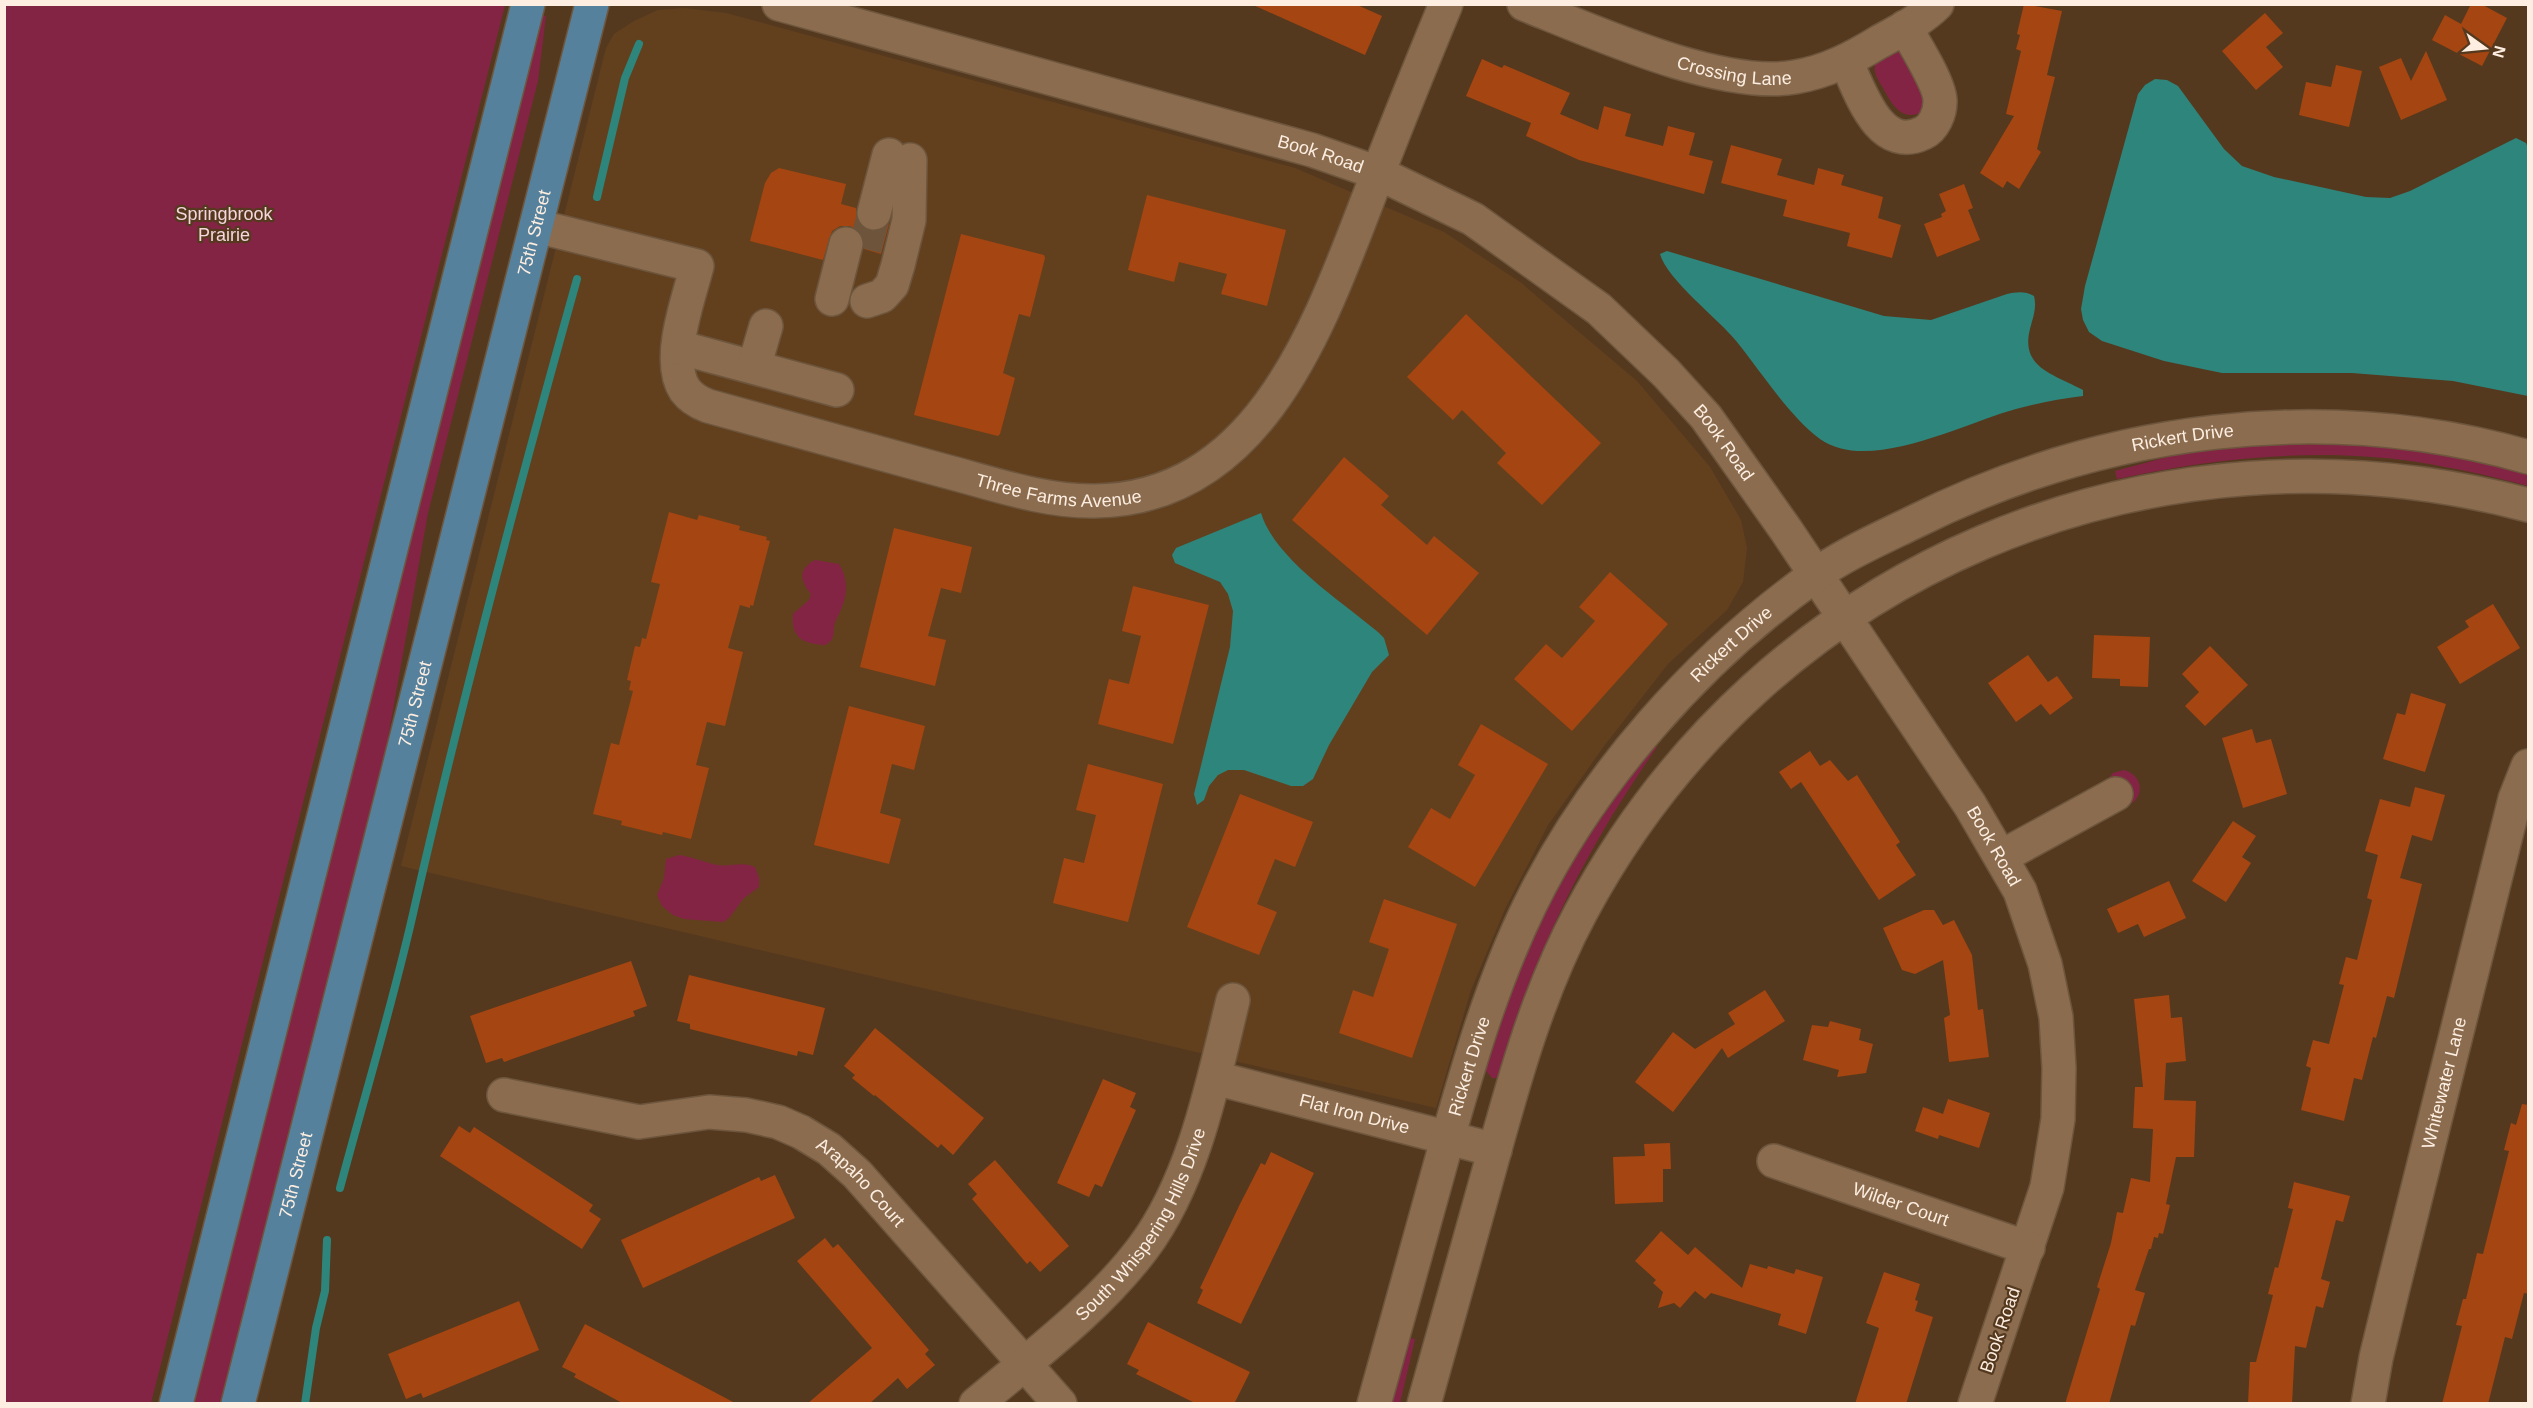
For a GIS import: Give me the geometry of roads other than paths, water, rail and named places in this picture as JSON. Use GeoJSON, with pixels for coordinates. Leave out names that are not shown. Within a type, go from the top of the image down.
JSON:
{"type":"FeatureCollection","features":[{"type":"Feature","properties":{"kind":"main road"},"geometry":{"type":"LineString","coordinates":[[176,1404],[528,4]]}},
{"type":"Feature","properties":{"kind":"main road","name":"75th Street"},"geometry":{"type":"LineString","coordinates":[[238,1404],[592,4]]}},
{"type":"Feature","properties":{"kind":"street","name":"Book Road"},"geometry":{"type":"LineString","coordinates":[[779,4],[1312,150],[1378,173],[1473,219],[1515,247],[1607,316],[1666,373],[1706,417],[1738,460],[1970,805],[2020,891],[2045,964],[2056,1017],[2060,1068],[2058,1119],[2053,1157],[2047,1186],[2028,1248],[1975,1404]]}},
{"type":"Feature","properties":{"kind":"street","name":"Three Farms Avenue"},"geometry":{"type":"LineString","coordinates":[[536,226],[697,266],[678,347],[678,375],[686,391],[697,402],[1032,495],[1096,501],[1162,490],[1192,477],[1221,457],[1248,432],[1273,402],[1311,338],[1446,4]]}},
{"type":"Feature","properties":{"kind":"street","name":"Crossing Lane"},"geometry":{"type":"LineString","coordinates":[[1524,4],[1652,54],[1689,65],[1752,78],[1774,80],[1796,77],[1846,62],[1905,27],[1937,4]]}},
{"type":"Feature","properties":{"kind":"street"},"geometry":{"type":"LineString","coordinates":[[1846,62],[1871,113],[1880,126],[1889,133],[1901,137],[1924,133],[1934,124],[1941,101],[1938,88],[1905,27]]}},
{"type":"Feature","properties":{"kind":"street"},"geometry":{"type":"LineString","coordinates":[[863,249],[850,301],[882,296],[892,285],[898,265],[909,220],[889,155],[873,212]]}},
{"type":"Feature","properties":{"kind":"street"},"geometry":{"type":"LineString","coordinates":[[754,367],[766,326]]}},
{"type":"Feature","properties":{"kind":"street"},"geometry":{"type":"LineString","coordinates":[[678,347],[837,390]]}},
{"type":"Feature","properties":{"kind":"street","name":"Rickert Drive"},"geometry":{"type":"LineString","coordinates":[[1374,1404],[1476,1039],[1500,971],[1531,902],[1602,785],[1693,680],[1739,638],[1816,575],[1878,539],[1952,503],[2030,472],[2132,445],[2217,430],[2317,426],[2404,432],[2490,446],[2529,457]]}},
{"type":"Feature","properties":{"kind":"street"},"geometry":{"type":"LineString","coordinates":[[1424,1404],[1520,1062],[1542,998],[1580,913],[1613,857],[1655,796],[1709,732],[1776,669],[1844,616],[1900,582],[1981,543],[2063,512],[2154,489],[2242,478],[2335,476],[2431,485],[2529,505]]}},
{"type":"Feature","properties":{"kind":"street","name":"Whitewater Lane"},"geometry":{"type":"LineString","coordinates":[[2368,1404],[2376,1358],[2418,1186],[2516,799],[2525,770],[2529,766]]}},
{"type":"Feature","properties":{"kind":"street"},"geometry":{"type":"LineString","coordinates":[[2001,858],[2116,794]]}},
{"type":"Feature","properties":{"kind":"street","name":"South Whispering Hills Drive"},"geometry":{"type":"LineString","coordinates":[[976,1404],[1079,1315],[1143,1248],[1162,1219],[1185,1169],[1215,1078],[1233,1000]]}},
{"type":"Feature","properties":{"kind":"street","name":"Flat Iron Drive"},"geometry":{"type":"LineString","coordinates":[[1215,1078],[1495,1150]]}},
{"type":"Feature","properties":{"kind":"street","name":"Arapaho Court"},"geometry":{"type":"LineString","coordinates":[[504,1095],[639,1122],[709,1112],[746,1114],[778,1122],[829,1149],[857,1174],[1060,1404]]}},
{"type":"Feature","properties":{"kind":"street","name":"Wilder Court"},"geometry":{"type":"LineString","coordinates":[[1774,1161],[2028,1248]]}},
{"type":"Feature","properties":{"kind":"water"},"geometry":{"type":"Polygon","coordinates":[[[2155,79],[2167,80],[2178,86],[2224,149],[2242,166],[2274,177],[2366,197],[2390,198],[2410,191],[2516,138],[2526,143],[2528,148],[2528,396],[2453,381],[2352,373],[2222,373],[2164,361],[2102,341],[2089,332],[2081,309],[2085,286],[2138,94],[2145,85],[2155,79]]]}},
{"type":"Feature","properties":{"kind":"water"},"geometry":{"type":"Polygon","coordinates":[[[1667,251],[1884,316],[1931,320],[2007,294],[2021,292],[2031,294],[2034,296],[2035,305],[2028,342],[2030,353],[2042,368],[2083,390],[2083,396],[2016,409],[1944,434],[1890,449],[1864,451],[1840,448],[1820,439],[1797,418],[1737,342],[1672,275],[1660,254],[1667,251]]]}},
{"type":"Feature","properties":{"kind":"water"},"geometry":{"type":"Polygon","coordinates":[[[1261,513],[1280,547],[1294,563],[1378,632],[1384,638],[1389,655],[1372,672],[1329,745],[1313,779],[1303,786],[1291,786],[1244,770],[1228,770],[1218,775],[1209,786],[1204,800],[1197,805],[1194,794],[1230,647],[1233,611],[1228,594],[1220,582],[1175,563],[1172,555],[1176,548],[1261,513]]]}},
{"type":"Feature","properties":{"kind":"waterway"},"geometry":{"type":"LineString","coordinates":[[597,197],[625,78],[639,44]]}},
{"type":"Feature","properties":{"kind":"waterway"},"geometry":{"type":"LineString","coordinates":[[340,1188],[398,976],[492,591],[577,279]]}},
{"type":"Feature","properties":{"kind":"waterway"},"geometry":{"type":"LineString","coordinates":[[305,1404],[316,1328],[325,1291],[327,1240]]}},
{"type":"Feature","properties":{"kind":"tunnel"},"geometry":{"type":"LineString","coordinates":[[865,249],[874,213]]}},
{"type":"Feature","properties":{"kind":"park label","name":"Springbrook Prairie"},"geometry":{"type":"Point","coordinates":[224,224]}}]}
